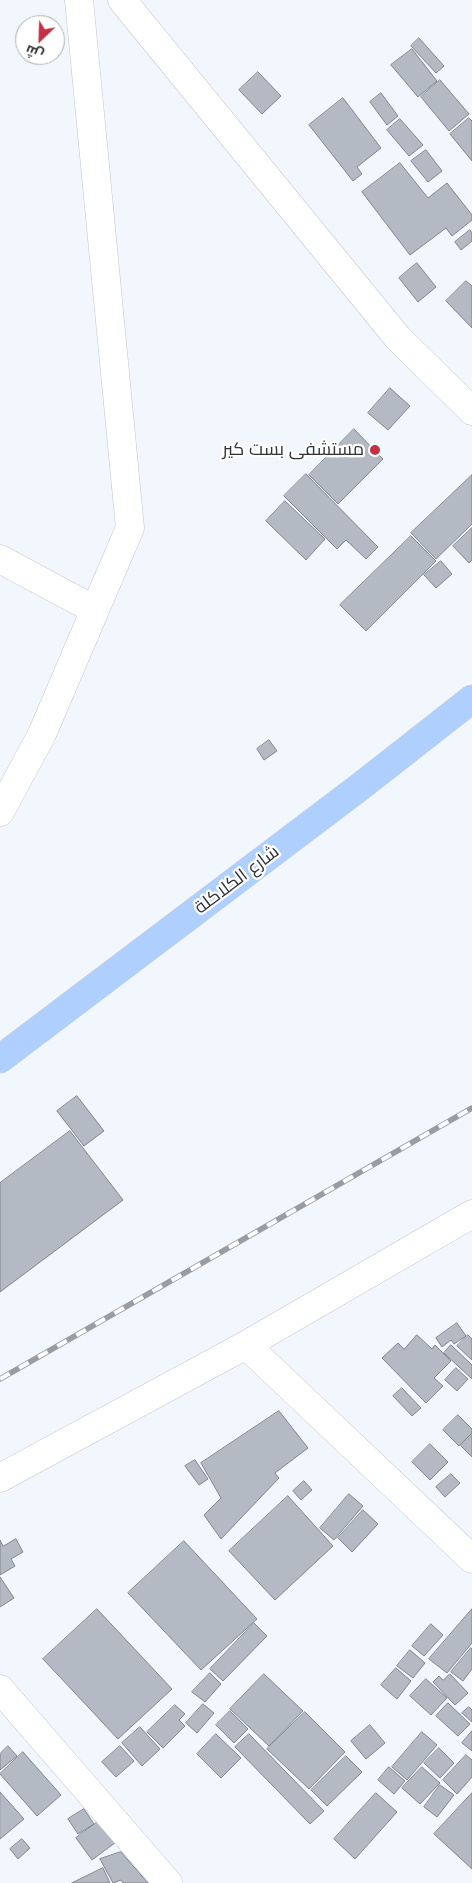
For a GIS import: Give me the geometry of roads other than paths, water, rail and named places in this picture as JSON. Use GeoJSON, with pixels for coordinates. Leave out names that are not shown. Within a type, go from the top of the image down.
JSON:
{"type":"FeatureCollection","features":[{"type":"Feature","properties":{"kind":"main road","name":"شارع الكلاكلة"},"geometry":{"type":"LineString","coordinates":[[0,1059],[361,786],[472,699]]}},
{"type":"Feature","properties":{"kind":"street"},"geometry":{"type":"LineString","coordinates":[[0,812],[42,734],[130,528],[80,0]]}},
{"type":"Feature","properties":{"kind":"street"},"geometry":{"type":"LineString","coordinates":[[122,0],[398,338],[472,411]]}},
{"type":"Feature","properties":{"kind":"street"},"geometry":{"type":"LineString","coordinates":[[0,559],[95,610]]}},
{"type":"Feature","properties":{"kind":"street"},"geometry":{"type":"LineString","coordinates":[[0,1478],[246,1345],[472,1214]]}},
{"type":"Feature","properties":{"kind":"street"},"geometry":{"type":"LineString","coordinates":[[246,1345],[472,1559]]}},
{"type":"Feature","properties":{"kind":"street"},"geometry":{"type":"LineString","coordinates":[[0,1689],[168,1883]]}},
{"type":"Feature","properties":{"kind":"railway"},"geometry":{"type":"LineString","coordinates":[[0,1379],[472,1108]]}},
{"type":"Feature","properties":{"kind":"place","name":"مستشفى بست كير"},"geometry":{"type":"Point","coordinates":[375,450]}}]}
